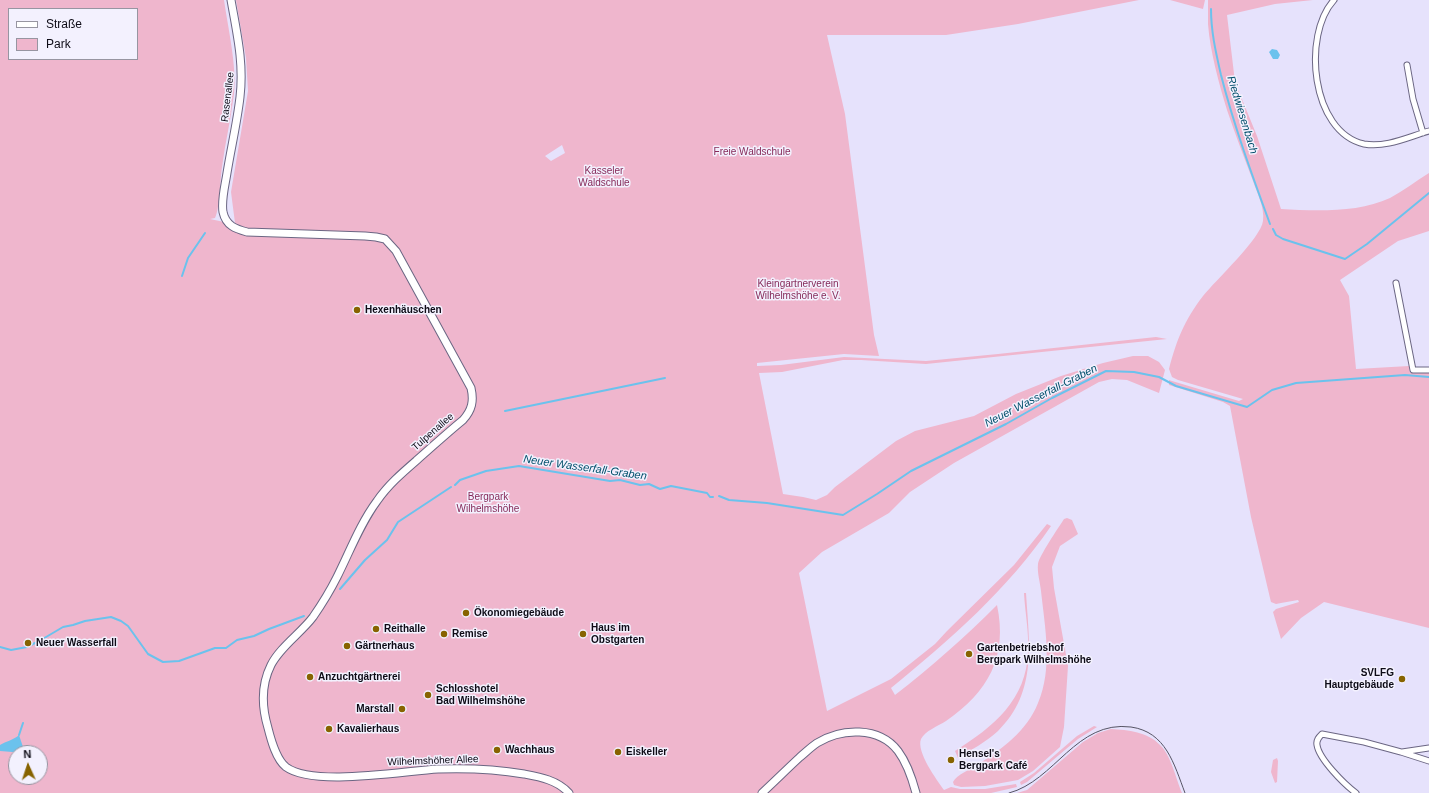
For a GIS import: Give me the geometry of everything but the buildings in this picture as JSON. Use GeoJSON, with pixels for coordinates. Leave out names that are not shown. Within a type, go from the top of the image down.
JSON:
{"type":"FeatureCollection","features":[{"type":"Feature","properties":{"kind":"main road","name":"Rasenallee"},"geometry":{"type":"LineString","coordinates":[[223,196],[242,81],[241,58],[231,0]]}},
{"type":"Feature","properties":{"kind":"main road","name":"Tulpenallee"},"geometry":{"type":"LineString","coordinates":[[223,196],[222,206],[224,216],[228,224],[238,230],[258,233],[365,236],[385,240],[396,251],[471,388],[472,394],[472,405],[466,416],[399,475],[383,492],[369,513],[324,600],[311,618],[276,658],[269,669],[264,689],[264,707],[269,733],[276,750],[282,762],[287,767],[303,774],[317,777]]}},
{"type":"Feature","properties":{"kind":"main road"},"geometry":{"type":"LineString","coordinates":[[762,793],[815,744],[836,734],[855,732],[875,735],[886,740],[894,747],[908,770],[916,793]]}},
{"type":"Feature","properties":{"kind":"main road","name":"Wilhelmshöher Allee"},"geometry":{"type":"LineString","coordinates":[[317,777],[436,769],[474,769],[513,772],[545,778],[560,785],[569,793]]}},
{"type":"Feature","properties":{"kind":"street"},"geometry":{"type":"LineString","coordinates":[[1334,0],[1326,10],[1322,19],[1316,46],[1318,86],[1329,115],[1337,127],[1348,137],[1362,143],[1382,144],[1403,140],[1426,132],[1413,99],[1407,65]]}},
{"type":"Feature","properties":{"kind":"street"},"geometry":{"type":"LineString","coordinates":[[1396,284],[1413,370],[1429,370]]}},
{"type":"Feature","properties":{"kind":"street"},"geometry":{"type":"LineString","coordinates":[[1356,793],[1342,781],[1321,754],[1316,744],[1318,738],[1322,734],[1328,734],[1401,752],[1429,762]]}},
{"type":"Feature","properties":{"kind":"street"},"geometry":{"type":"LineString","coordinates":[[1401,752],[1429,748]]}},
{"type":"Feature","properties":{"kind":"green space","name":"Bergpark Wilhelmshöhe"},"geometry":{"type":"Polygon","coordinates":[[[0,0],[224,0],[230,35],[235,83],[223,158],[218,208],[215,218],[210,219],[238,225],[235,223],[231,192],[248,91],[246,58],[236,0],[1139,0],[1018,24],[946,35],[827,35],[845,114],[874,335],[879,356],[844,354],[757,363],[757,366],[781,365],[844,357],[926,361],[1156,337],[1167,339],[926,364],[843,360],[782,372],[759,373],[783,494],[816,500],[827,495],[835,487],[896,441],[915,431],[974,416],[1016,394],[1061,376],[1103,363],[1133,356],[1148,356],[1159,362],[1165,370],[1159,393],[1127,380],[1112,379],[1099,382],[954,463],[910,492],[889,513],[822,552],[799,573],[827,711],[891,679],[935,644],[1014,565],[1047,524],[1051,526],[1016,571],[977,613],[891,688],[895,695],[922,674],[973,629],[997,605],[1000,624],[1000,641],[997,657],[991,672],[973,698],[961,710],[925,734],[921,739],[920,745],[928,766],[944,790],[951,787],[960,789],[985,789],[1016,784],[1017,787],[991,793],[0,793],[0,0]],[[562,145],[545,156],[551,161],[565,153],[562,145]]]}},
{"type":"Feature","properties":{"kind":"green space"},"geometry":{"type":"Polygon","coordinates":[[[1170,0],[1205,0],[1203,9],[1170,0]]]}},
{"type":"Feature","properties":{"kind":"green space"},"geometry":{"type":"Polygon","coordinates":[[[1208,0],[1313,0],[1275,4],[1227,15],[1235,82],[1257,136],[1281,209],[1336,210],[1350,209],[1378,203],[1390,198],[1429,173],[1429,231],[1398,241],[1340,280],[1349,296],[1356,369],[1409,366],[1410,373],[1429,373],[1429,628],[1324,602],[1301,618],[1281,639],[1273,612],[1276,609],[1299,602],[1298,600],[1276,604],[1271,602],[1251,517],[1230,406],[1223,402],[1169,385],[1169,380],[1239,401],[1243,399],[1178,380],[1172,377],[1169,369],[1178,339],[1191,314],[1203,296],[1255,238],[1263,221],[1263,211],[1260,201],[1230,119],[1218,78],[1209,34],[1208,0]]]}},
{"type":"Feature","properties":{"kind":"green space"},"geometry":{"type":"Polygon","coordinates":[[[1067,518],[1072,520],[1078,534],[1060,546],[1052,567],[1054,588],[1068,666],[1064,727],[1060,747],[1033,771],[1018,780],[985,786],[961,787],[954,785],[953,782],[957,777],[986,759],[1013,738],[1027,722],[1038,703],[1043,690],[1047,662],[1047,648],[1038,564],[1064,519],[1067,518]]]}},
{"type":"Feature","properties":{"kind":"green space"},"geometry":{"type":"Polygon","coordinates":[[[1024,593],[1026,593],[1029,648],[1028,666],[1020,700],[1011,716],[998,731],[958,758],[955,751],[995,722],[1014,698],[1022,684],[1028,651],[1024,593]]]}},
{"type":"Feature","properties":{"kind":"green space"},"geometry":{"type":"Polygon","coordinates":[[[1094,726],[1097,727],[1078,739],[1027,782],[1021,785],[1020,782],[1034,773],[1077,736],[1094,726]]]}},
{"type":"Feature","properties":{"kind":"green space"},"geometry":{"type":"Polygon","coordinates":[[[1111,729],[1144,734],[1160,745],[1164,749],[1173,768],[1182,793],[1017,793],[1027,790],[1083,742],[1098,733],[1111,729]]]}},
{"type":"Feature","properties":{"kind":"green space"},"geometry":{"type":"Polygon","coordinates":[[[1277,758],[1277,782],[1275,783],[1271,772],[1273,760],[1277,758]]]}},
{"type":"Feature","properties":{"kind":"water"},"geometry":{"type":"Polygon","coordinates":[[[1272,49],[1277,50],[1280,55],[1278,59],[1273,59],[1269,52],[1272,49]]]}},
{"type":"Feature","properties":{"kind":"water"},"geometry":{"type":"Polygon","coordinates":[[[19,735],[22,745],[8,745],[8,752],[0,751],[0,745],[19,735]]]}},
{"type":"Feature","properties":{"kind":"waterway","name":"Riedwiesenbach"},"geometry":{"type":"LineString","coordinates":[[1211,9],[1214,42],[1226,94],[1270,224]]}},
{"type":"Feature","properties":{"kind":"waterway","name":"Riedwiesenbach"},"geometry":{"type":"LineString","coordinates":[[1273,229],[1276,235],[1283,239],[1345,259],[1367,244],[1429,193]]}},
{"type":"Feature","properties":{"kind":"waterway"},"geometry":{"type":"LineString","coordinates":[[182,276],[188,258],[205,233]]}},
{"type":"Feature","properties":{"kind":"waterway","name":"Neuer Wasserfall-Graben"},"geometry":{"type":"LineString","coordinates":[[719,496],[729,500],[767,503],[843,515],[911,471],[1006,424],[1052,398],[1106,371],[1134,372],[1159,377],[1176,386],[1247,407],[1272,390],[1296,383],[1405,375],[1429,377]]}},
{"type":"Feature","properties":{"kind":"waterway"},"geometry":{"type":"LineString","coordinates":[[505,411],[665,378]]}},
{"type":"Feature","properties":{"kind":"waterway","name":"Neuer Wasserfall-Graben"},"geometry":{"type":"LineString","coordinates":[[455,485],[460,480],[486,471],[519,466],[610,481],[620,480],[640,485],[649,484],[660,489],[671,486],[707,493],[710,497],[713,497]]}},
{"type":"Feature","properties":{"kind":"waterway","name":"Neuer Wasserfall-Graben"},"geometry":{"type":"LineString","coordinates":[[340,589],[365,560],[387,540],[398,522],[451,487]]}},
{"type":"Feature","properties":{"kind":"waterway"},"geometry":{"type":"LineString","coordinates":[[0,647],[11,650],[27,647],[63,627],[85,621],[111,617],[128,626],[148,654],[163,662],[179,661],[215,648],[226,648],[237,640],[254,636],[304,616]]}},
{"type":"Feature","properties":{"kind":"waterway"},"geometry":{"type":"LineString","coordinates":[[19,735],[23,723]]}},
{"type":"Feature","properties":{"kind":"tram line"},"geometry":{"type":"LineString","coordinates":[[1009,793],[1040,777],[1080,742],[1095,733],[1112,727],[1131,727],[1143,730],[1153,735],[1161,742],[1177,771],[1185,793]]}},
{"type":"Feature","properties":{"kind":"place","name":"Hexenhäuschen"},"geometry":{"type":"Point","coordinates":[357,310]}},
{"type":"Feature","properties":{"kind":"place","name":"Ökonomiegebäude"},"geometry":{"type":"Point","coordinates":[466,613]}},
{"type":"Feature","properties":{"kind":"place","name":"Reithalle"},"geometry":{"type":"Point","coordinates":[376,629]}},
{"type":"Feature","properties":{"kind":"place","name":"Remise"},"geometry":{"type":"Point","coordinates":[444,634]}},
{"type":"Feature","properties":{"kind":"place","name":"Haus im Obstgarten"},"geometry":{"type":"Point","coordinates":[583,634]}},
{"type":"Feature","properties":{"kind":"place","name":"Neuer Wasserfall"},"geometry":{"type":"Point","coordinates":[28,643]}},
{"type":"Feature","properties":{"kind":"place","name":"Gärtnerhaus"},"geometry":{"type":"Point","coordinates":[347,646]}},
{"type":"Feature","properties":{"kind":"place","name":"Gartenbetriebshof Bergpark Wilhelmshöhe"},"geometry":{"type":"Point","coordinates":[969,654]}},
{"type":"Feature","properties":{"kind":"place","name":"Anzuchtgärtnerei"},"geometry":{"type":"Point","coordinates":[310,677]}},
{"type":"Feature","properties":{"kind":"place","name":"SVLFG Hauptgebäude"},"geometry":{"type":"Point","coordinates":[1402,679]}},
{"type":"Feature","properties":{"kind":"place","name":"Schlosshotel Bad Wilhelmshöhe"},"geometry":{"type":"Point","coordinates":[428,695]}},
{"type":"Feature","properties":{"kind":"place","name":"Marstall"},"geometry":{"type":"Point","coordinates":[402,709]}},
{"type":"Feature","properties":{"kind":"place","name":"Kavalierhaus"},"geometry":{"type":"Point","coordinates":[329,729]}},
{"type":"Feature","properties":{"kind":"place","name":"Wachhaus"},"geometry":{"type":"Point","coordinates":[497,750]}},
{"type":"Feature","properties":{"kind":"place","name":"Eiskeller"},"geometry":{"type":"Point","coordinates":[618,752]}},
{"type":"Feature","properties":{"kind":"place","name":"Hensel's Bergpark Café"},"geometry":{"type":"Point","coordinates":[951,760]}},
{"type":"Feature","properties":{"kind":"park label","name":"Freie Waldschule"},"geometry":{"type":"Point","coordinates":[752,152]}},
{"type":"Feature","properties":{"kind":"park label","name":"Kasseler Waldschule"},"geometry":{"type":"Point","coordinates":[604,176]}},
{"type":"Feature","properties":{"kind":"park label","name":"Kleingärtnerverein Wilhelmshöhe e. V."},"geometry":{"type":"Point","coordinates":[798,290]}}]}
